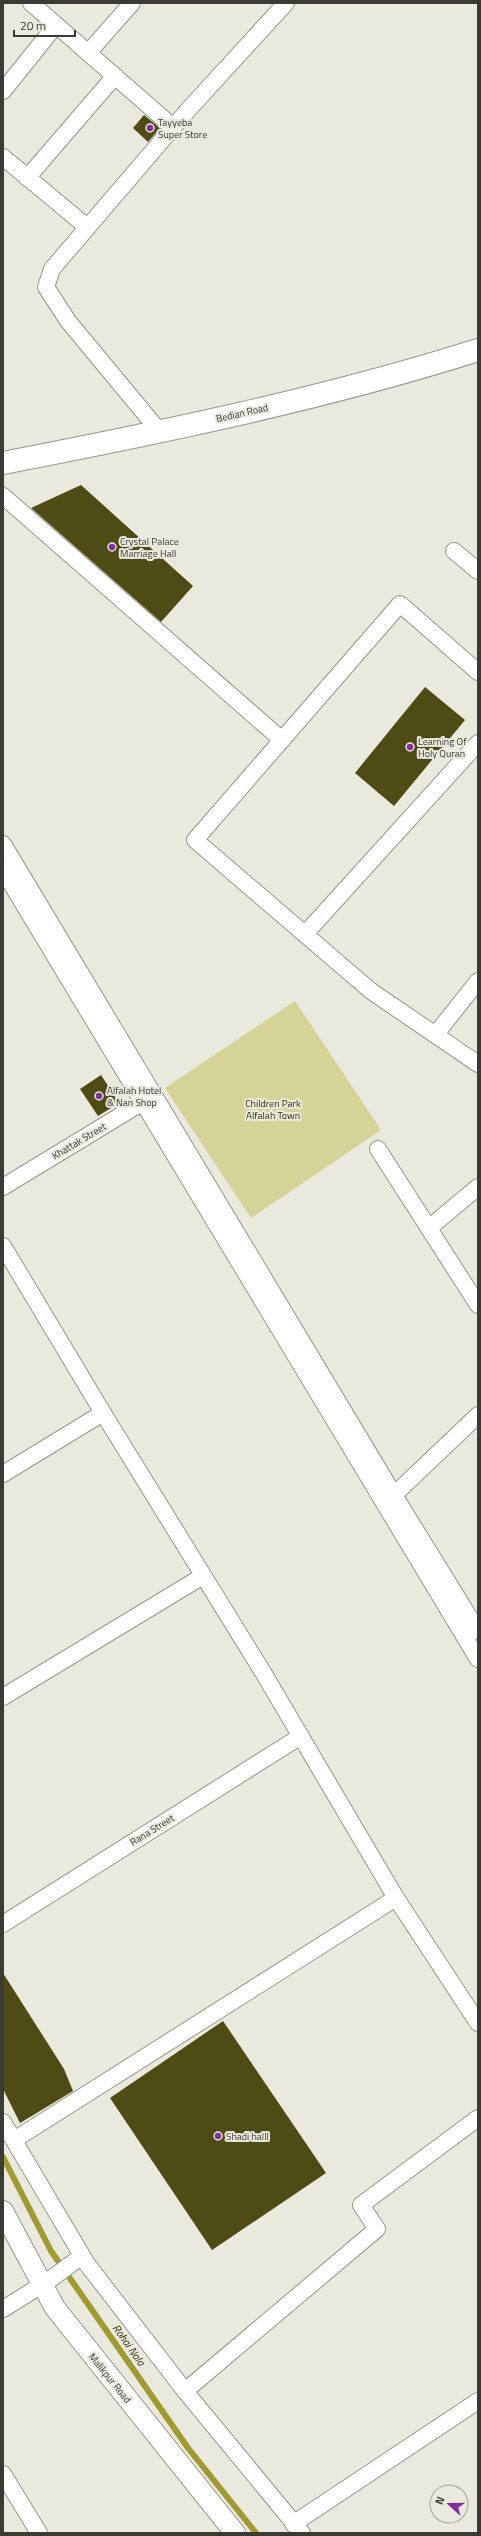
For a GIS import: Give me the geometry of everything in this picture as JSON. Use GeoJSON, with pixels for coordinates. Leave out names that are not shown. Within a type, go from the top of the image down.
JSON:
{"type":"FeatureCollection","features":[{"type":"Feature","properties":{"kind":"main road","name":"Bedian Road"},"geometry":{"type":"LineString","coordinates":[[3,463],[160,432],[288,402],[478,350]]}},
{"type":"Feature","properties":{"kind":"street"},"geometry":{"type":"LineString","coordinates":[[32,3],[173,127]]}},
{"type":"Feature","properties":{"kind":"street"},"geometry":{"type":"LineString","coordinates":[[88,53],[132,3]]}},
{"type":"Feature","properties":{"kind":"street"},"geometry":{"type":"LineString","coordinates":[[160,432],[68,321],[46,287],[52,269],[87,227],[173,127],[286,3]]}},
{"type":"Feature","properties":{"kind":"street"},"geometry":{"type":"LineString","coordinates":[[3,91],[56,25]]}},
{"type":"Feature","properties":{"kind":"street"},"geometry":{"type":"LineString","coordinates":[[28,178],[115,76]]}},
{"type":"Feature","properties":{"kind":"street"},"geometry":{"type":"LineString","coordinates":[[3,157],[87,227]]}},
{"type":"Feature","properties":{"kind":"street"},"geometry":{"type":"LineString","coordinates":[[3,496],[282,740]]}},
{"type":"Feature","properties":{"kind":"street"},"geometry":{"type":"LineString","coordinates":[[454,551],[478,571]]}},
{"type":"Feature","properties":{"kind":"street"},"geometry":{"type":"LineString","coordinates":[[478,672],[400,604],[195,840],[371,991],[478,1064]]}},
{"type":"Feature","properties":{"kind":"street"},"geometry":{"type":"LineString","coordinates":[[305,934],[478,743]]}},
{"type":"Feature","properties":{"kind":"street"},"geometry":{"type":"LineString","coordinates":[[3,844],[149,1099],[478,1631]]}},
{"type":"Feature","properties":{"kind":"street"},"geometry":{"type":"LineString","coordinates":[[3,870],[149,1099],[468,1617],[478,1658]]}},
{"type":"Feature","properties":{"kind":"street"},"geometry":{"type":"LineString","coordinates":[[435,1034],[478,981]]}},
{"type":"Feature","properties":{"kind":"street","name":"Khattak Street"},"geometry":{"type":"LineString","coordinates":[[3,1187],[149,1099]]}},
{"type":"Feature","properties":{"kind":"street"},"geometry":{"type":"LineString","coordinates":[[378,1149],[478,1305]]}},
{"type":"Feature","properties":{"kind":"street"},"geometry":{"type":"LineString","coordinates":[[429,1228],[478,1187]]}},
{"type":"Feature","properties":{"kind":"street"},"geometry":{"type":"LineString","coordinates":[[4,1249],[102,1413],[301,1736],[396,1898],[478,2023]]}},
{"type":"Feature","properties":{"kind":"street"},"geometry":{"type":"LineString","coordinates":[[3,1474],[102,1413]]}},
{"type":"Feature","properties":{"kind":"street"},"geometry":{"type":"LineString","coordinates":[[394,1495],[478,1415]]}},
{"type":"Feature","properties":{"kind":"street"},"geometry":{"type":"LineString","coordinates":[[3,1697],[203,1576]]}},
{"type":"Feature","properties":{"kind":"street","name":"Rana Street"},"geometry":{"type":"LineString","coordinates":[[3,1924],[301,1736]]}},
{"type":"Feature","properties":{"kind":"street"},"geometry":{"type":"LineString","coordinates":[[14,2140],[396,1898]]}},
{"type":"Feature","properties":{"kind":"street"},"geometry":{"type":"LineString","coordinates":[[185,2391],[377,2229],[361,2205],[478,2118]]}},
{"type":"Feature","properties":{"kind":"street"},"geometry":{"type":"LineString","coordinates":[[3,2122],[78,2259],[298,2529],[478,2401]]}},
{"type":"Feature","properties":{"kind":"street","name":"Malikpur Road"},"geometry":{"type":"LineString","coordinates":[[3,2211],[44,2283],[55,2308],[235,2533]]}},
{"type":"Feature","properties":{"kind":"street"},"geometry":{"type":"LineString","coordinates":[[3,2309],[78,2259]]}},
{"type":"Feature","properties":{"kind":"street"},"geometry":{"type":"LineString","coordinates":[[3,2474],[39,2533]]}},
{"type":"Feature","properties":{"kind":"green space","name":"Children Park Alfalah Town"},"geometry":{"type":"Polygon","coordinates":[[[295,1001],[381,1130],[251,1218],[165,1088],[295,1001]]]}},
{"type":"Feature","properties":{"kind":"building","name":"Tayyeba Super Store"},"geometry":{"type":"Polygon","coordinates":[[[144,115],[160,128],[148,142],[133,128],[144,115]]]}},
{"type":"Feature","properties":{"kind":"building","name":"Crystal Palace Marriage Hall"},"geometry":{"type":"Polygon","coordinates":[[[81,485],[193,586],[161,622],[31,508],[81,485]]]}},
{"type":"Feature","properties":{"kind":"building","name":"Learning Of Holy Quran"},"geometry":{"type":"Polygon","coordinates":[[[425,687],[465,720],[394,806],[355,773],[425,687]]]}},
{"type":"Feature","properties":{"kind":"building","name":"Alfalah Hotel & Nan Shop"},"geometry":{"type":"Polygon","coordinates":[[[101,1075],[119,1103],[98,1116],[80,1089],[101,1075]]]}},
{"type":"Feature","properties":{"kind":"building"},"geometry":{"type":"Polygon","coordinates":[[[3,1973],[64,2069],[73,2091],[20,2123],[3,2089],[3,1973]]]}},
{"type":"Feature","properties":{"kind":"building","name":"Shadi halll"},"geometry":{"type":"Polygon","coordinates":[[[223,2021],[326,2173],[212,2250],[110,2098],[223,2021]]]}},
{"type":"Feature","properties":{"kind":"waterway","name":"Rohai Nala"},"geometry":{"type":"LineString","coordinates":[[3,2157],[51,2251],[188,2448],[256,2533]]}},
{"type":"Feature","properties":{"kind":"place","name":"Tayyeba Super Store"},"geometry":{"type":"Point","coordinates":[150,128]}},
{"type":"Feature","properties":{"kind":"place","name":"Crystal Palace Marriage Hall"},"geometry":{"type":"Point","coordinates":[112,547]}},
{"type":"Feature","properties":{"kind":"place","name":"Learning Of Holy Quran"},"geometry":{"type":"Point","coordinates":[410,747]}},
{"type":"Feature","properties":{"kind":"place","name":"Alfalah Hotel & Nan Shop"},"geometry":{"type":"Point","coordinates":[99,1096]}},
{"type":"Feature","properties":{"kind":"place","name":"Shadi halll"},"geometry":{"type":"Point","coordinates":[218,2136]}}]}
